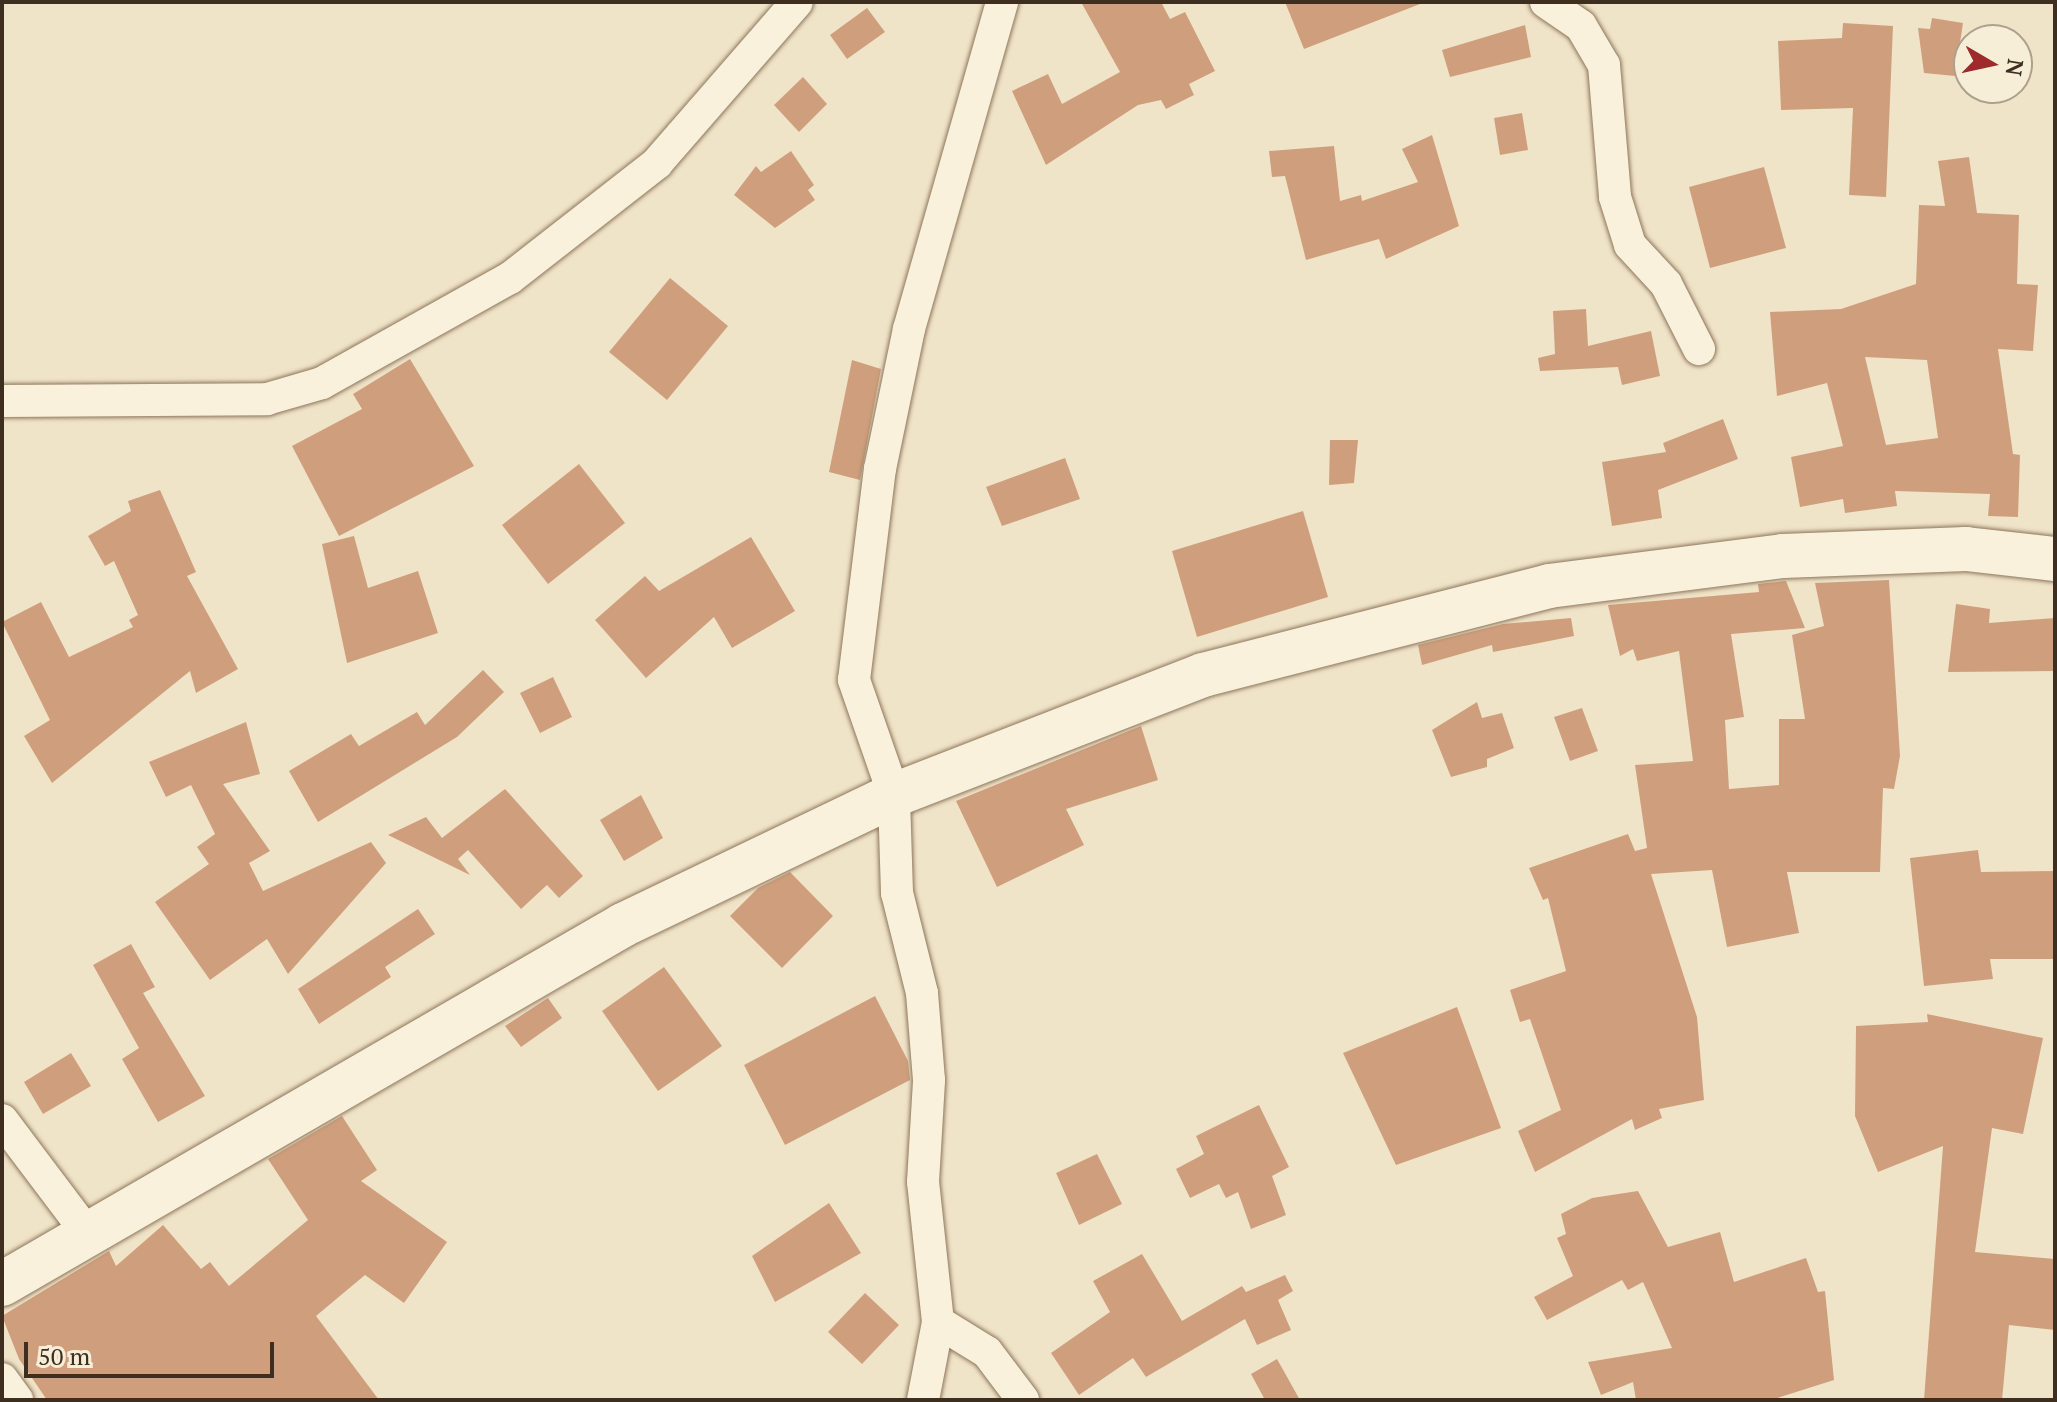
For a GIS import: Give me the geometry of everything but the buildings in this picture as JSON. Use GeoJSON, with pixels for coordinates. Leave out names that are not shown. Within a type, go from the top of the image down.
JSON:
{"type":"FeatureCollection","features":[{"type":"Feature","properties":{"kind":"main road"},"geometry":{"type":"LineString","coordinates":[[2,1284],[85,1230],[623,925],[894,795],[1203,675],[1549,586],[1783,556],[1966,549],[2055,559]]}},
{"type":"Feature","properties":{"kind":"street"},"geometry":{"type":"LineString","coordinates":[[2,401],[14,395],[126,403],[267,399],[322,383],[510,278],[657,163],[797,2]]}},
{"type":"Feature","properties":{"kind":"street"},"geometry":{"type":"LineString","coordinates":[[923,1400],[938,1322],[923,1182],[923,1007],[897,893],[894,795],[854,680],[880,469],[909,329],[1002,2]]}},
{"type":"Feature","properties":{"kind":"street"},"geometry":{"type":"LineString","coordinates":[[1546,2],[1581,26],[1604,65],[1615,197],[1630,245],[1666,284],[1699,349]]}},
{"type":"Feature","properties":{"kind":"street"},"geometry":{"type":"LineString","coordinates":[[2,1120],[85,1230]]}},
{"type":"Feature","properties":{"kind":"street"},"geometry":{"type":"LineString","coordinates":[[938,1322],[987,1352],[1023,1400]]}},
{"type":"Feature","properties":{"kind":"street"},"geometry":{"type":"LineString","coordinates":[[2,1379],[17,1400]]}}]}
